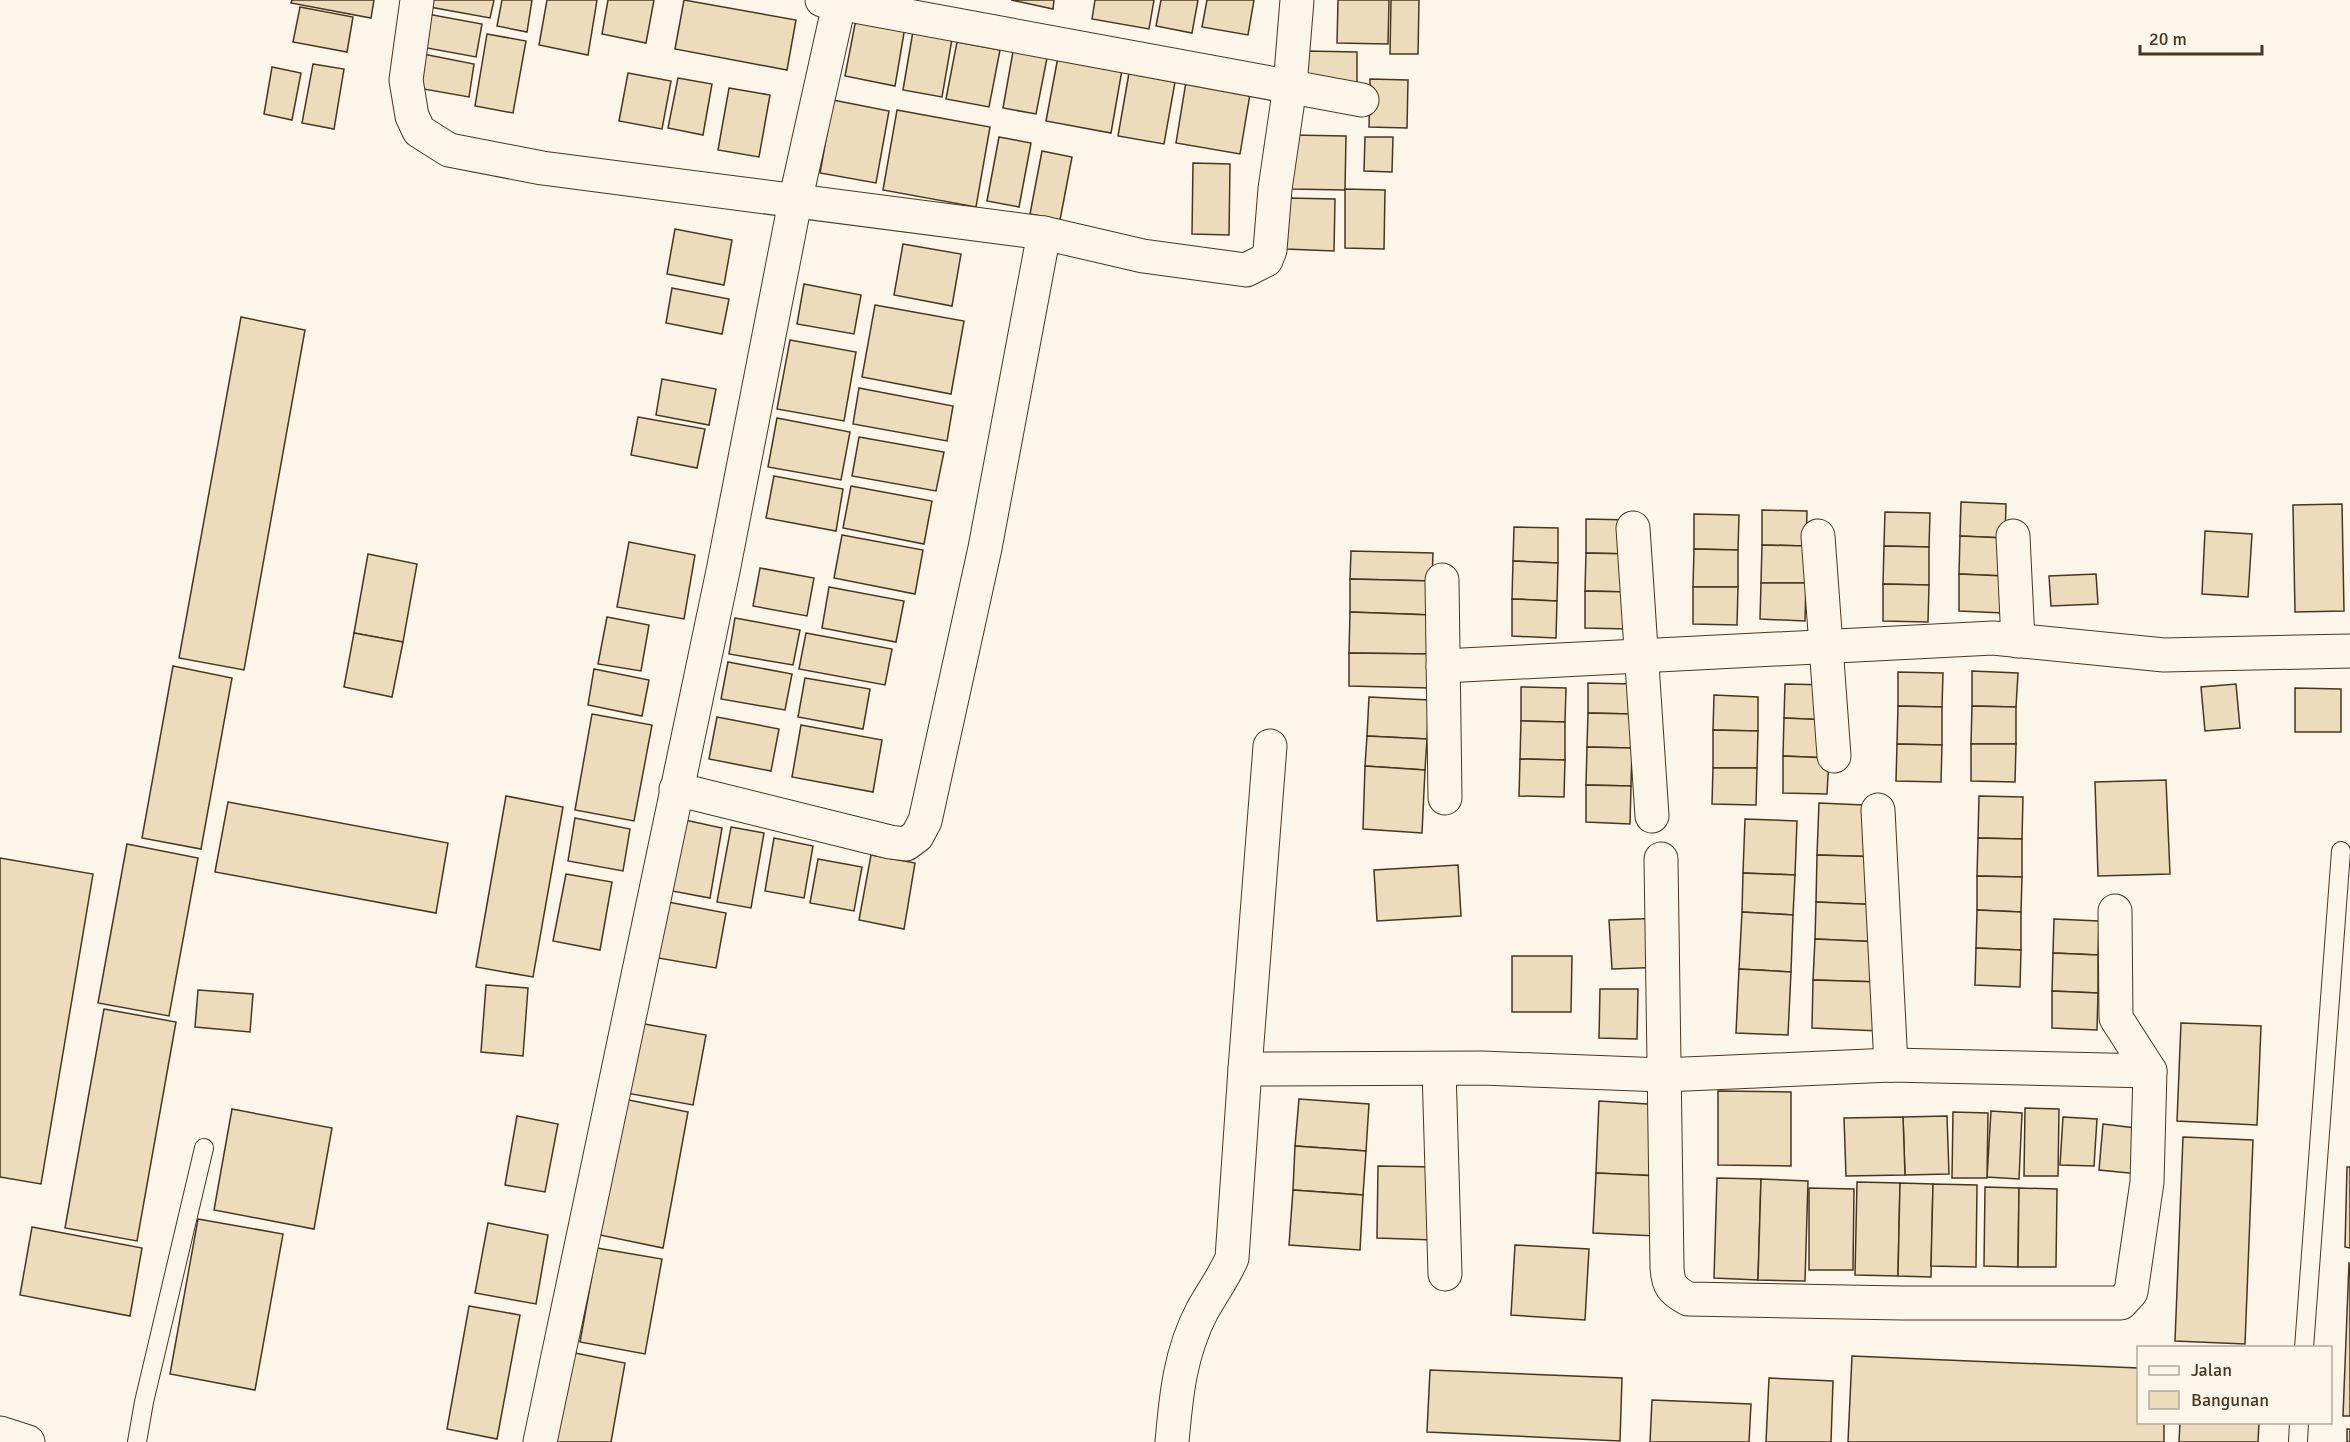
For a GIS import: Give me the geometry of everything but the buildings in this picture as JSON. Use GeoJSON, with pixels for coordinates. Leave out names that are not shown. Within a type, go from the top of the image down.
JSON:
{"type":"FeatureCollection","features":[{"type":"Feature","properties":{"kind":"street"},"geometry":{"type":"LineString","coordinates":[[417,0],[406,80],[412,116],[419,131],[449,150],[542,168],[1044,233],[1143,256],[1246,270],[1266,260],[1270,250],[1275,189],[1290,86],[1298,0]]}},
{"type":"Feature","properties":{"kind":"street"},"geometry":{"type":"LineString","coordinates":[[540,1442],[723,571],[834,1],[1362,100]]}},
{"type":"Feature","properties":{"kind":"street"},"geometry":{"type":"LineString","coordinates":[[676,789],[890,842],[906,844],[917,836],[925,821],[985,548],[1044,233]]}},
{"type":"Feature","properties":{"kind":"street"},"geometry":{"type":"LineString","coordinates":[[1633,528],[1652,816]]}},
{"type":"Feature","properties":{"kind":"street"},"geometry":{"type":"LineString","coordinates":[[1818,536],[1834,756]]}},
{"type":"Feature","properties":{"kind":"street"},"geometry":{"type":"LineString","coordinates":[[2013,536],[2018,641]]}},
{"type":"Feature","properties":{"kind":"street"},"geometry":{"type":"LineString","coordinates":[[1442,580],[1445,798]]}},
{"type":"Feature","properties":{"kind":"street"},"geometry":{"type":"LineString","coordinates":[[1443,666],[1993,638],[2164,655],[2350,651]]}},
{"type":"Feature","properties":{"kind":"street"},"geometry":{"type":"LineString","coordinates":[[1172,1442],[1177,1385],[1186,1350],[1202,1311],[1222,1281],[1232,1258],[1269,746]]}},
{"type":"Feature","properties":{"kind":"street"},"geometry":{"type":"LineString","coordinates":[[1878,810],[1891,1065]]}},
{"type":"Feature","properties":{"kind":"street"},"geometry":{"type":"LineString","coordinates":[[1661,859],[1668,1282],[1677,1293],[1688,1299],[2121,1303],[2131,1292],[2147,1182],[2150,1071],[2116,1018],[2115,911]]}},
{"type":"Feature","properties":{"kind":"street"},"geometry":{"type":"LineString","coordinates":[[1245,1069],[1482,1068],[1663,1076],[1891,1065],[2150,1071]]}},
{"type":"Feature","properties":{"kind":"street"},"geometry":{"type":"LineString","coordinates":[[1439,1069],[1445,1274]]}},
{"type":"Feature","properties":{"kind":"street"},"geometry":{"type":"LineString","coordinates":[[0,1433],[28,1442]]}},
{"type":"Feature","properties":{"kind":"lane"},"geometry":{"type":"LineString","coordinates":[[2304,1346],[2341,851]]}},
{"type":"Feature","properties":{"kind":"lane"},"geometry":{"type":"LineString","coordinates":[[137,1442],[144,1402],[204,1148]]}},
{"type":"Feature","properties":{"kind":"lane"},"geometry":{"type":"LineString","coordinates":[[2298,1442],[2299,1424]]}}]}
